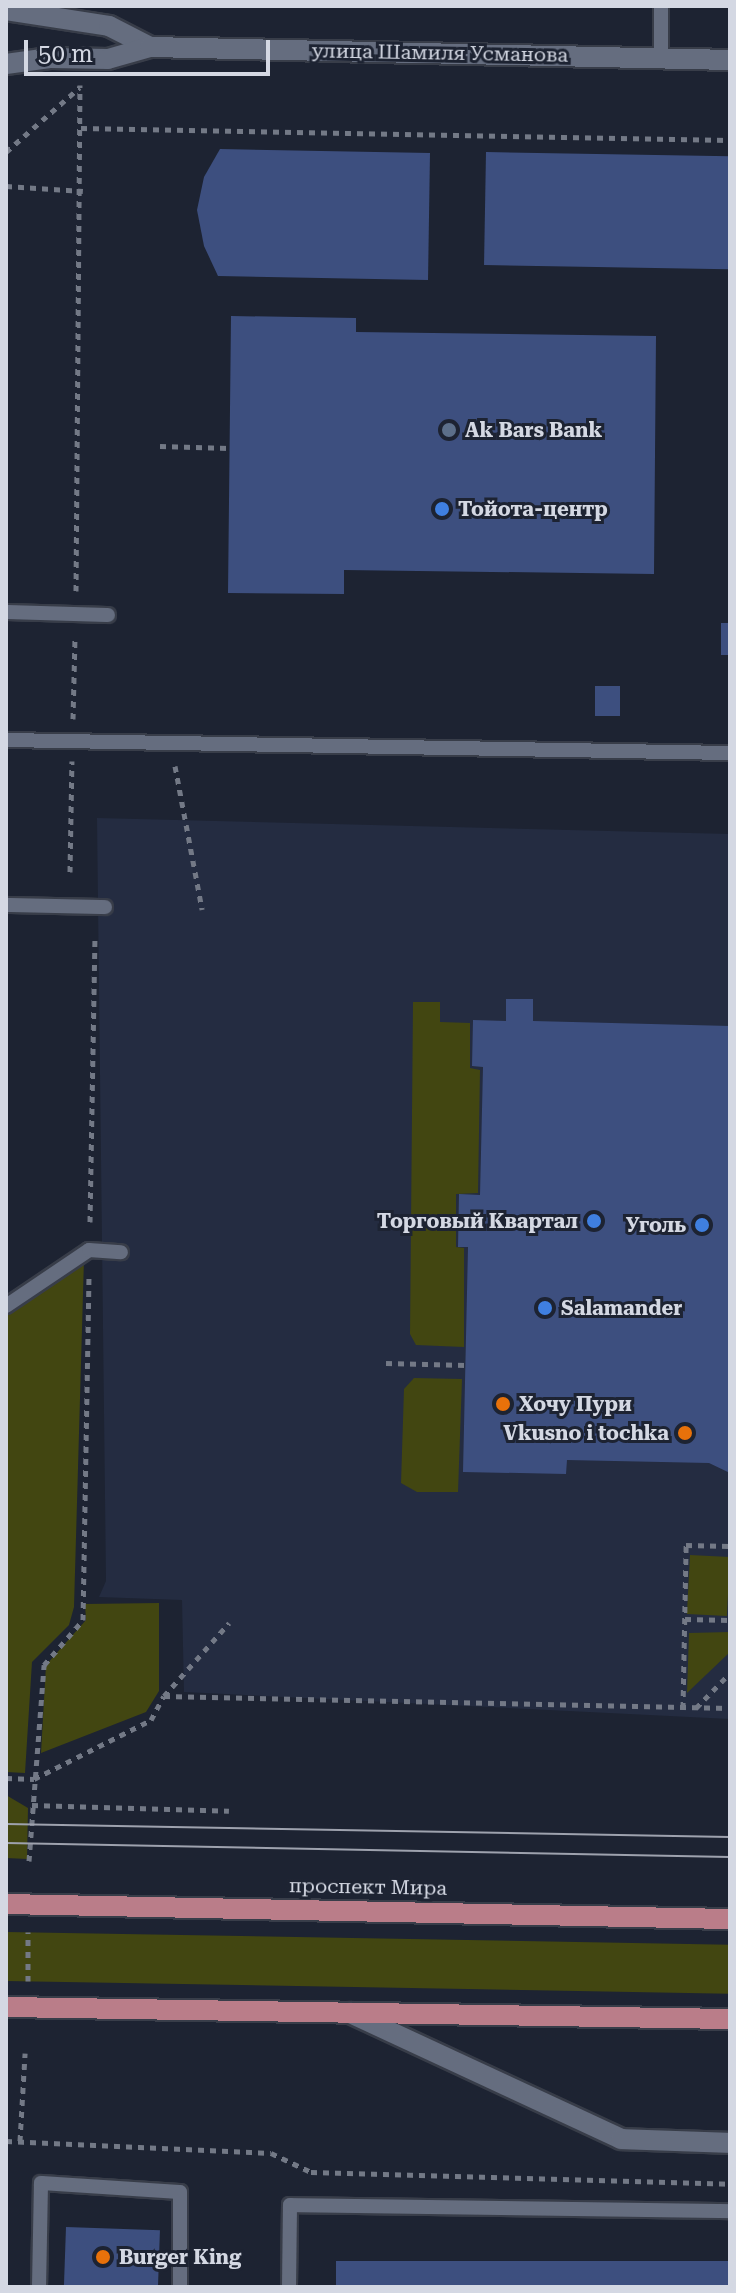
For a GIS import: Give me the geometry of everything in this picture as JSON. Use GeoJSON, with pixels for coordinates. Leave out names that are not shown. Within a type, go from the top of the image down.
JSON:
{"type":"FeatureCollection","features":[{"type":"Feature","properties":{"kind":"main road","name":"проспект Мира"},"geometry":{"type":"LineString","coordinates":[[6,1904],[730,1919]]}},
{"type":"Feature","properties":{"kind":"main road"},"geometry":{"type":"LineString","coordinates":[[6,2007],[342,2009],[730,2019]]}},
{"type":"Feature","properties":{"kind":"street","name":"улица Шамиля Усманова"},"geometry":{"type":"LineString","coordinates":[[6,10],[109,26],[150,47]]}},
{"type":"Feature","properties":{"kind":"street","name":"улица Шамиля Усманова"},"geometry":{"type":"LineString","coordinates":[[6,64],[50,58],[108,59],[150,47],[730,60]]}},
{"type":"Feature","properties":{"kind":"street"},"geometry":{"type":"LineString","coordinates":[[342,2009],[621,2139],[730,2143]]}},
{"type":"Feature","properties":{"kind":"lane"},"geometry":{"type":"LineString","coordinates":[[661,6],[661,58]]}},
{"type":"Feature","properties":{"kind":"lane"},"geometry":{"type":"LineString","coordinates":[[6,612],[108,615]]}},
{"type":"Feature","properties":{"kind":"lane"},"geometry":{"type":"LineString","coordinates":[[6,740],[730,753]]}},
{"type":"Feature","properties":{"kind":"lane"},"geometry":{"type":"LineString","coordinates":[[6,905],[105,907]]}},
{"type":"Feature","properties":{"kind":"lane"},"geometry":{"type":"LineString","coordinates":[[6,1306],[89,1250],[121,1252]]}},
{"type":"Feature","properties":{"kind":"lane"},"geometry":{"type":"LineString","coordinates":[[39,2287],[41,2183],[180,2192],[180,2287]]}},
{"type":"Feature","properties":{"kind":"lane"},"geometry":{"type":"LineString","coordinates":[[289,2287],[290,2205],[730,2211]]}},
{"type":"Feature","properties":{"kind":"path"},"geometry":{"type":"LineString","coordinates":[[6,152],[80,85],[83,191],[70,872]]}},
{"type":"Feature","properties":{"kind":"path"},"geometry":{"type":"LineString","coordinates":[[81,128],[730,140]]}},
{"type":"Feature","properties":{"kind":"path"},"geometry":{"type":"LineString","coordinates":[[6,186],[83,191]]}},
{"type":"Feature","properties":{"kind":"path"},"geometry":{"type":"LineString","coordinates":[[160,446],[229,448]]}},
{"type":"Feature","properties":{"kind":"path"},"geometry":{"type":"LineString","coordinates":[[170,743],[202,909]]}},
{"type":"Feature","properties":{"kind":"path"},"geometry":{"type":"LineString","coordinates":[[90,1222],[95,936]]}},
{"type":"Feature","properties":{"kind":"path"},"geometry":{"type":"LineString","coordinates":[[29,1861],[44,1665],[83,1620],[89,1264]]}},
{"type":"Feature","properties":{"kind":"path"},"geometry":{"type":"LineString","coordinates":[[386,1363],[466,1365]]}},
{"type":"Feature","properties":{"kind":"path"},"geometry":{"type":"LineString","coordinates":[[683,1708],[686,1545],[730,1546]]}},
{"type":"Feature","properties":{"kind":"path"},"geometry":{"type":"LineString","coordinates":[[685,1619],[730,1620]]}},
{"type":"Feature","properties":{"kind":"path"},"geometry":{"type":"LineString","coordinates":[[6,1778],[34,1779],[151,1720],[164,1696],[229,1623]]}},
{"type":"Feature","properties":{"kind":"path"},"geometry":{"type":"LineString","coordinates":[[696,1708],[730,1673]]}},
{"type":"Feature","properties":{"kind":"path"},"geometry":{"type":"LineString","coordinates":[[164,1696],[730,1708]]}},
{"type":"Feature","properties":{"kind":"path"},"geometry":{"type":"LineString","coordinates":[[32,1805],[229,1811]]}},
{"type":"Feature","properties":{"kind":"path"},"geometry":{"type":"LineString","coordinates":[[28,1932],[28,1981]]}},
{"type":"Feature","properties":{"kind":"path"},"geometry":{"type":"LineString","coordinates":[[20,2141],[25,2053]]}},
{"type":"Feature","properties":{"kind":"path"},"geometry":{"type":"LineString","coordinates":[[6,2141],[271,2153],[311,2172],[730,2184]]}},
{"type":"Feature","properties":{"kind":"shaded area"},"geometry":{"type":"Polygon","coordinates":[[[97,818],[730,834],[730,1719],[184,1692],[182,1600],[99,1597],[106,1581],[97,818]]]}},
{"type":"Feature","properties":{"kind":"green space"},"geometry":{"type":"Polygon","coordinates":[[[413,1002],[440,1002],[440,1022],[470,1023],[470,1068],[480,1070],[478,1193],[456,1194],[456,1247],[464,1248],[464,1347],[416,1345],[410,1334],[413,1002]]]}},
{"type":"Feature","properties":{"kind":"green space"},"geometry":{"type":"Polygon","coordinates":[[[84,1259],[74,1607],[69,1625],[32,1662],[25,1773],[6,1772],[6,1313],[84,1259]]]}},
{"type":"Feature","properties":{"kind":"green space"},"geometry":{"type":"Polygon","coordinates":[[[414,1378],[462,1379],[458,1492],[417,1492],[401,1483],[404,1389],[414,1378]]]}},
{"type":"Feature","properties":{"kind":"green space"},"geometry":{"type":"Polygon","coordinates":[[[690,1555],[730,1557],[727,1616],[687,1614],[690,1555]]]}},
{"type":"Feature","properties":{"kind":"green space"},"geometry":{"type":"Polygon","coordinates":[[[159,1603],[159,1691],[146,1712],[41,1753],[46,1665],[86,1620],[85,1604],[159,1603]]]}},
{"type":"Feature","properties":{"kind":"green space"},"geometry":{"type":"Polygon","coordinates":[[[730,1632],[730,1652],[687,1693],[689,1633],[730,1632]]]}},
{"type":"Feature","properties":{"kind":"green space"},"geometry":{"type":"Polygon","coordinates":[[[6,1795],[28,1808],[27,1859],[6,1858],[6,1795]]]}},
{"type":"Feature","properties":{"kind":"green space"},"geometry":{"type":"Polygon","coordinates":[[[6,1932],[730,1945],[729,1994],[6,1981],[6,1932]]]}},
{"type":"Feature","properties":{"kind":"building"},"geometry":{"type":"Polygon","coordinates":[[[220,149],[430,153],[428,280],[218,276],[204,246],[197,210],[204,177],[220,149]]]}},
{"type":"Feature","properties":{"kind":"building"},"geometry":{"type":"Polygon","coordinates":[[[486,152],[730,156],[728,269],[484,265],[486,152]]]}},
{"type":"Feature","properties":{"kind":"building","name":"Тойота-центр"},"geometry":{"type":"Polygon","coordinates":[[[231,316],[356,318],[356,332],[656,336],[654,574],[344,570],[344,594],[228,593],[231,316]]]}},
{"type":"Feature","properties":{"kind":"building"},"geometry":{"type":"Polygon","coordinates":[[[721,623],[730,623],[730,655],[721,655],[721,623]]]}},
{"type":"Feature","properties":{"kind":"building"},"geometry":{"type":"Polygon","coordinates":[[[595,686],[620,686],[620,716],[595,716],[595,686]]]}},
{"type":"Feature","properties":{"kind":"building","name":"Торговый Квартал"},"geometry":{"type":"Polygon","coordinates":[[[506,999],[533,999],[533,1021],[730,1026],[730,1473],[709,1463],[567,1460],[566,1474],[463,1472],[468,1247],[458,1247],[459,1194],[480,1195],[483,1067],[472,1066],[473,1020],[506,1021],[506,999]]]}},
{"type":"Feature","properties":{"kind":"building"},"geometry":{"type":"Polygon","coordinates":[[[66,2227],[160,2230],[158,2287],[64,2287],[66,2227]]]}},
{"type":"Feature","properties":{"kind":"building"},"geometry":{"type":"Polygon","coordinates":[[[336,2261],[730,2261],[730,2287],[336,2287],[336,2261]]]}},
{"type":"Feature","properties":{"kind":"tram line"},"geometry":{"type":"LineString","coordinates":[[6,1824],[730,1837]]}},
{"type":"Feature","properties":{"kind":"tram line"},"geometry":{"type":"LineString","coordinates":[[6,1843],[730,1857]]}},
{"type":"Feature","properties":{"kind":"place","name":"Ak Bars Bank"},"geometry":{"type":"Point","coordinates":[449,430]}},
{"type":"Feature","properties":{"kind":"place","name":"Тойота-центр"},"geometry":{"type":"Point","coordinates":[442,509]}},
{"type":"Feature","properties":{"kind":"place","name":"Торговый Квартал"},"geometry":{"type":"Point","coordinates":[594,1221]}},
{"type":"Feature","properties":{"kind":"place","name":"Уголь"},"geometry":{"type":"Point","coordinates":[702,1225]}},
{"type":"Feature","properties":{"kind":"place","name":"Salamander"},"geometry":{"type":"Point","coordinates":[545,1308]}},
{"type":"Feature","properties":{"kind":"place","name":"Хочу Пури"},"geometry":{"type":"Point","coordinates":[503,1404]}},
{"type":"Feature","properties":{"kind":"place","name":"Vkusno i tochka"},"geometry":{"type":"Point","coordinates":[685,1433]}},
{"type":"Feature","properties":{"kind":"place","name":"Burger King"},"geometry":{"type":"Point","coordinates":[103,2257]}}]}
